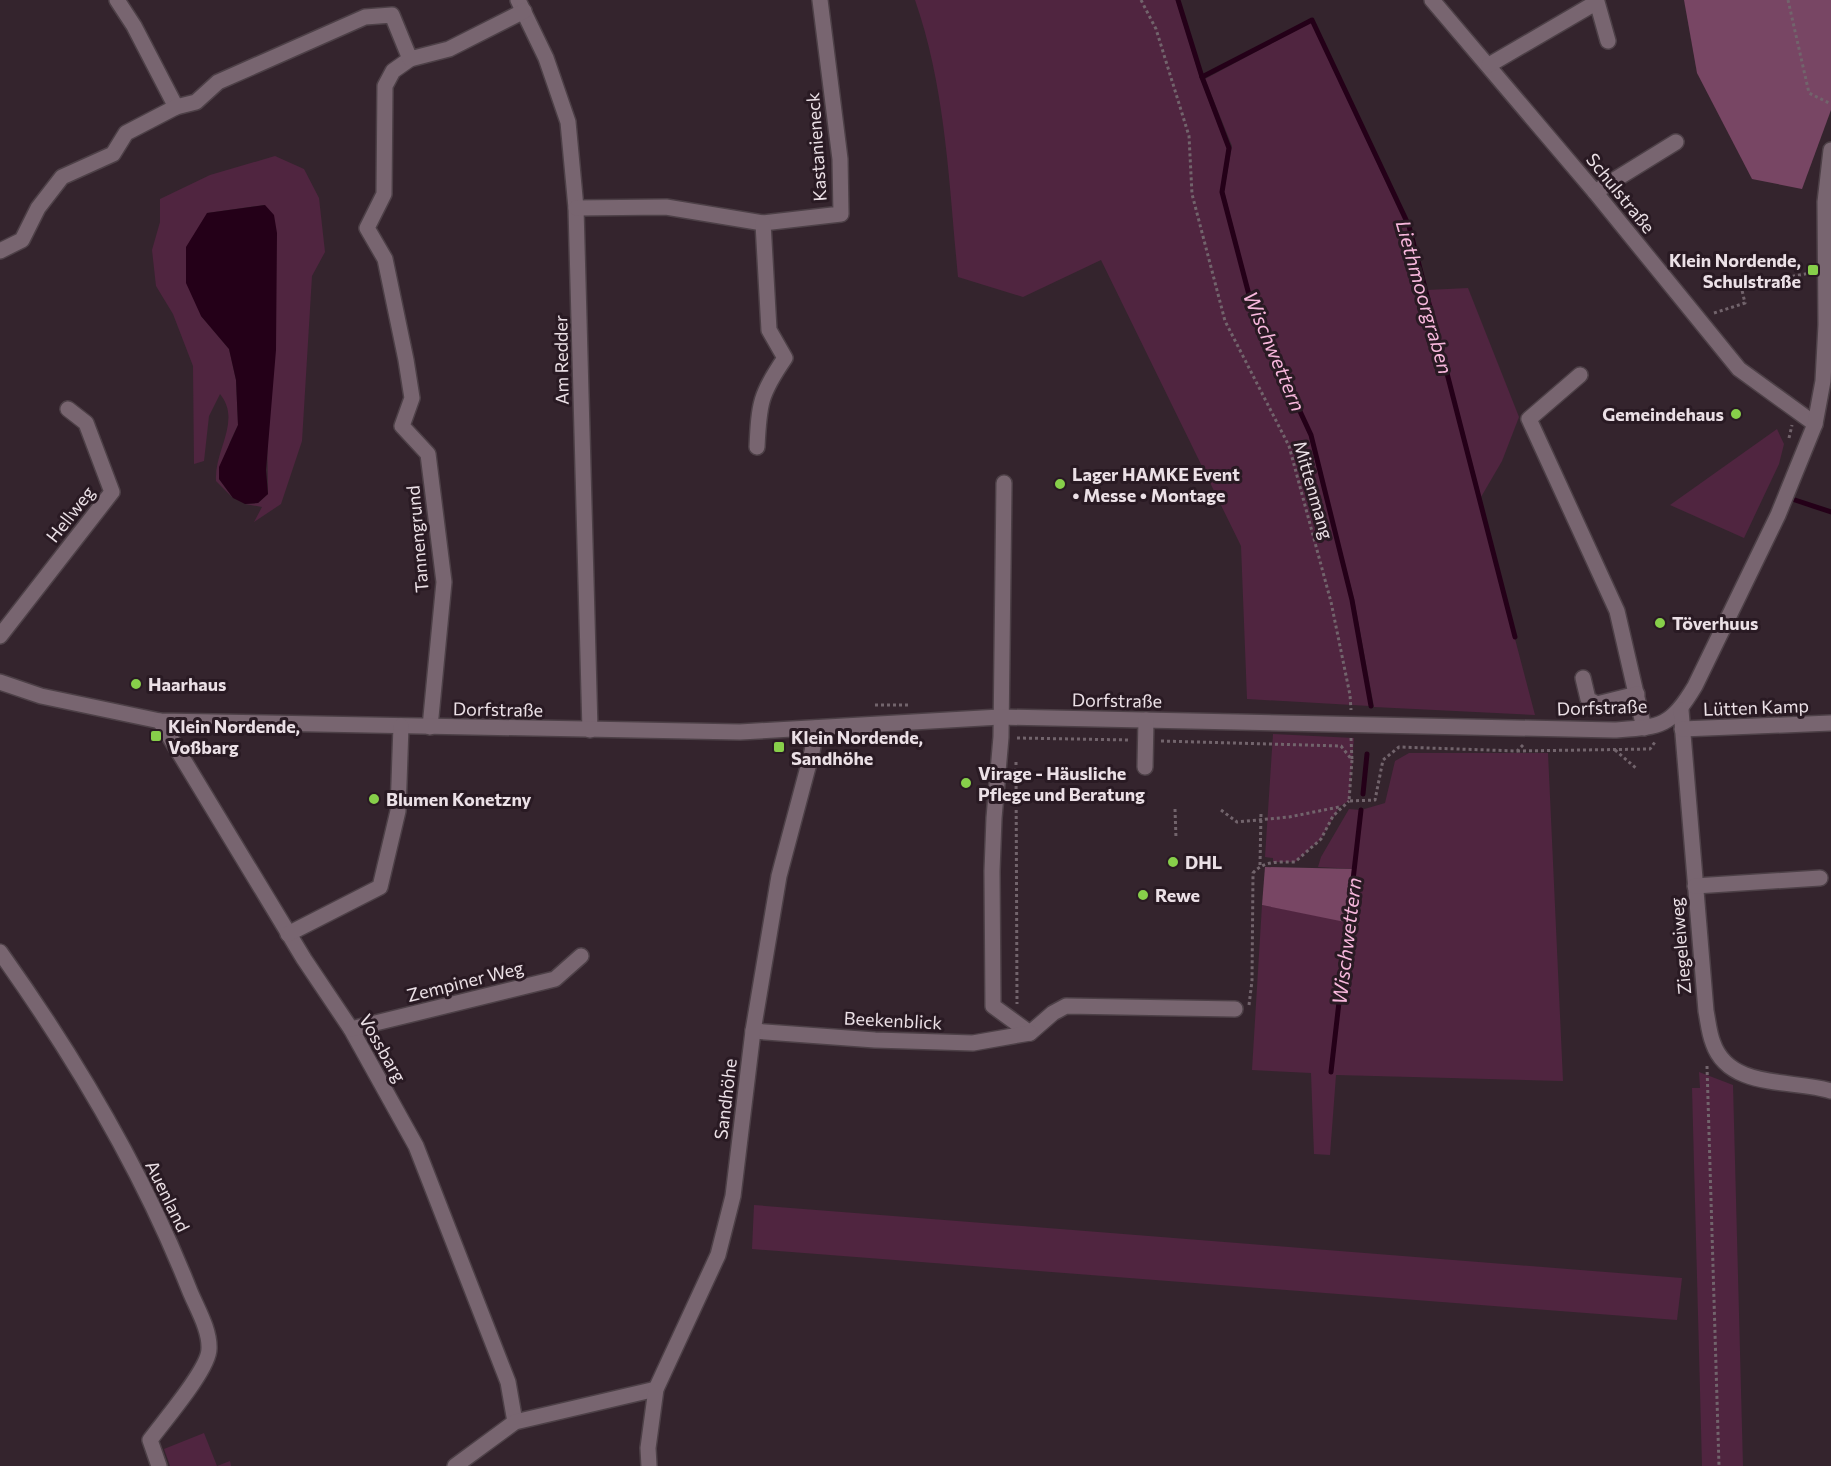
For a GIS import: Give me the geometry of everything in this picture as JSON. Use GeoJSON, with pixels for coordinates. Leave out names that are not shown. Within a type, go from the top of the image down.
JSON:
{"type":"FeatureCollection","features":[{"type":"Feature","properties":{"kind":"street"},"geometry":{"type":"LineString","coordinates":[[117,0],[134,26],[176,107]]}},
{"type":"Feature","properties":{"kind":"street","name":"Kastanieneck"},"geometry":{"type":"LineString","coordinates":[[576,208],[666,207],[763,223],[841,214],[840,159],[820,0]]}},
{"type":"Feature","properties":{"kind":"street","name":"Schulstraße"},"geometry":{"type":"LineString","coordinates":[[1432,0],[1595,192],[1739,369],[1815,424]]}},
{"type":"Feature","properties":{"kind":"street"},"geometry":{"type":"LineString","coordinates":[[1489,65],[1597,1],[1608,42]]}},
{"type":"Feature","properties":{"kind":"street"},"geometry":{"type":"LineString","coordinates":[[0,251],[22,240],[38,208],[62,177],[113,154],[126,133],[176,107],[196,102],[218,82],[365,17],[392,15],[410,59],[449,49],[521,5]]}},
{"type":"Feature","properties":{"kind":"street","name":"Am Redder"},"geometry":{"type":"LineString","coordinates":[[521,5],[546,58],[568,122],[576,208],[590,730]]}},
{"type":"Feature","properties":{"kind":"street","name":"Tannengrund"},"geometry":{"type":"LineString","coordinates":[[410,59],[393,71],[385,86],[384,194],[367,228],[385,259],[406,360],[412,398],[402,426],[428,454],[444,582],[430,727]]}},
{"type":"Feature","properties":{"kind":"street"},"geometry":{"type":"LineString","coordinates":[[1595,192],[1676,142]]}},
{"type":"Feature","properties":{"kind":"street"},"geometry":{"type":"LineString","coordinates":[[1681,711],[1778,515],[1815,424],[1823,381],[1825,202],[1831,150]]}},
{"type":"Feature","properties":{"kind":"street"},"geometry":{"type":"LineString","coordinates":[[757,447],[760,405],[766,386],[785,358],[769,330],[763,223]]}},
{"type":"Feature","properties":{"kind":"street"},"geometry":{"type":"LineString","coordinates":[[1580,375],[1529,419],[1617,611],[1644,728]]}},
{"type":"Feature","properties":{"kind":"street","name":"Hellweg"},"geometry":{"type":"LineString","coordinates":[[0,636],[112,492],[86,423],[68,409]]}},
{"type":"Feature","properties":{"kind":"street"},"geometry":{"type":"LineString","coordinates":[[1004,483],[1001,737],[993,818],[993,1006],[1030,1033],[1053,1013],[1066,1006],[1235,1009]]}},
{"type":"Feature","properties":{"kind":"street"},"geometry":{"type":"LineString","coordinates":[[1583,678],[1588,699],[1597,704],[1636,694]]}},
{"type":"Feature","properties":{"kind":"street","name":"Dorfstraße"},"geometry":{"type":"LineString","coordinates":[[0,682],[41,696],[160,721],[590,730],[740,732],[1000,717],[1533,729],[1644,728],[1664,723],[1681,711]]}},
{"type":"Feature","properties":{"kind":"street","name":"Ziegeleiweg"},"geometry":{"type":"LineString","coordinates":[[1681,711],[1706,1011],[1713,1044],[1726,1062],[1738,1072],[1754,1078],[1831,1091]]}},
{"type":"Feature","properties":{"kind":"street"},"geometry":{"type":"LineString","coordinates":[[1145,767],[1146,720]]}},
{"type":"Feature","properties":{"kind":"street","name":"Vossbarg"},"geometry":{"type":"LineString","coordinates":[[160,721],[288,934],[351,1029],[416,1146],[508,1382],[515,1422]]}},
{"type":"Feature","properties":{"kind":"street","name":"Lütten Kamp"},"geometry":{"type":"LineString","coordinates":[[1682,729],[1831,723]]}},
{"type":"Feature","properties":{"kind":"street"},"geometry":{"type":"LineString","coordinates":[[288,934],[380,887],[398,811],[400,726]]}},
{"type":"Feature","properties":{"kind":"street","name":"Sandhöhe"},"geometry":{"type":"LineString","coordinates":[[649,1466],[648,1448],[656,1389],[718,1255],[733,1196],[753,1031],[779,876],[812,752],[816,728]]}},
{"type":"Feature","properties":{"kind":"street"},"geometry":{"type":"LineString","coordinates":[[1695,886],[1820,878]]}},
{"type":"Feature","properties":{"kind":"street","name":"Auenland"},"geometry":{"type":"LineString","coordinates":[[0,952],[112,1127],[182,1269],[206,1331],[210,1350],[199,1374],[150,1440],[159,1466]]}},
{"type":"Feature","properties":{"kind":"street","name":"Zempiner Weg"},"geometry":{"type":"LineString","coordinates":[[351,1029],[555,979],[581,956]]}},
{"type":"Feature","properties":{"kind":"street","name":"Beekenblick"},"geometry":{"type":"LineString","coordinates":[[753,1031],[875,1040],[973,1043],[1030,1033]]}},
{"type":"Feature","properties":{"kind":"street"},"geometry":{"type":"LineString","coordinates":[[455,1466],[515,1422],[656,1389]]}},
{"type":"Feature","properties":{"kind":"path","name":"Mittenmang"},"geometry":{"type":"LineString","coordinates":[[1141,0],[1156,29],[1189,136],[1192,194],[1225,321],[1289,446],[1331,602],[1350,695],[1352,760],[1349,801]]}},
{"type":"Feature","properties":{"kind":"path"},"geometry":{"type":"LineString","coordinates":[[1788,0],[1809,93],[1831,104]]}},
{"type":"Feature","properties":{"kind":"path"},"geometry":{"type":"LineString","coordinates":[[1697,318],[1746,303],[1741,286],[1810,273]]}},
{"type":"Feature","properties":{"kind":"path"},"geometry":{"type":"LineString","coordinates":[[1518,751],[1532,735],[1533,729]]}},
{"type":"Feature","properties":{"kind":"path"},"geometry":{"type":"LineString","coordinates":[[1001,737],[1341,746],[1352,760]]}},
{"type":"Feature","properties":{"kind":"path"},"geometry":{"type":"LineString","coordinates":[[1221,810],[1237,822],[1330,811],[1349,801],[1375,800],[1383,760],[1399,747],[1518,751],[1650,749]]}},
{"type":"Feature","properties":{"kind":"path"},"geometry":{"type":"LineString","coordinates":[[1615,750],[1636,769]]}},
{"type":"Feature","properties":{"kind":"path"},"geometry":{"type":"LineString","coordinates":[[1016,762],[1015,999],[1019,1008]]}},
{"type":"Feature","properties":{"kind":"path"},"geometry":{"type":"LineString","coordinates":[[1235,1009],[1247,1010],[1251,1000],[1253,873],[1260,865],[1273,862],[1295,862],[1321,839],[1340,806]]}},
{"type":"Feature","properties":{"kind":"path"},"geometry":{"type":"LineString","coordinates":[[1175,809],[1176,838]]}},
{"type":"Feature","properties":{"kind":"path"},"geometry":{"type":"LineString","coordinates":[[1260,865],[1261,813]]}},
{"type":"Feature","properties":{"kind":"path"},"geometry":{"type":"LineString","coordinates":[[1707,1059],[1719,1466]]}},
{"type":"Feature","properties":{"kind":"shaded area"},"geometry":{"type":"Polygon","coordinates":[[[915,0],[1176,0],[1200,78],[1227,148],[1221,191],[1251,309],[1309,436],[1350,598],[1370,706],[1247,699],[1241,546],[1101,260],[1023,297],[958,277],[940,102],[934,68],[915,0]]]}},
{"type":"Feature","properties":{"kind":"shaded area"},"geometry":{"type":"Polygon","coordinates":[[[1684,0],[1831,0],[1831,110],[1802,189],[1752,179],[1697,73],[1684,0]]]}},
{"type":"Feature","properties":{"kind":"shaded area"},"geometry":{"type":"Polygon","coordinates":[[[1312,22],[1407,228],[1535,715],[1374,707],[1354,599],[1312,434],[1254,308],[1224,191],[1232,146],[1205,79],[1312,22]]]}},
{"type":"Feature","properties":{"kind":"shaded area"},"geometry":{"type":"Polygon","coordinates":[[[275,156],[304,169],[319,198],[325,252],[312,276],[302,441],[281,504],[254,522],[262,507],[245,504],[258,503],[268,494],[264,205],[207,213],[201,316],[229,349],[236,380],[238,425],[230,442],[219,479],[233,498],[216,481],[216,469],[228,425],[226,404],[220,394],[209,416],[204,461],[194,464],[193,366],[173,314],[156,286],[152,250],[160,222],[160,199],[210,175],[275,156]]]}},
{"type":"Feature","properties":{"kind":"shaded area"},"geometry":{"type":"Polygon","coordinates":[[[265,205],[274,215],[277,233],[276,350],[266,470],[268,494],[258,503],[245,504],[233,498],[219,479],[219,467],[238,425],[236,380],[229,349],[201,316],[186,283],[186,247],[207,213],[265,205]]]}},
{"type":"Feature","properties":{"kind":"shaded area"},"geometry":{"type":"Polygon","coordinates":[[[1468,288],[1519,417],[1502,461],[1481,497],[1427,290],[1468,288]]]}},
{"type":"Feature","properties":{"kind":"shaded area"},"geometry":{"type":"Polygon","coordinates":[[[1777,429],[1784,444],[1779,464],[1744,538],[1670,505],[1777,429]]]}},
{"type":"Feature","properties":{"kind":"shaded area"},"geometry":{"type":"Polygon","coordinates":[[[1273,734],[1354,738],[1349,801],[1340,806],[1321,839],[1295,862],[1273,862],[1273,858],[1265,857],[1273,734]]]}},
{"type":"Feature","properties":{"kind":"shaded area"},"geometry":{"type":"Polygon","coordinates":[[[1409,753],[1548,753],[1563,1081],[1336,1075],[1330,1155],[1314,1154],[1311,1073],[1252,1070],[1262,905],[1350,922],[1355,869],[1318,867],[1321,857],[1349,809],[1361,810],[1385,803],[1395,761],[1409,753]]]}},
{"type":"Feature","properties":{"kind":"shaded area"},"geometry":{"type":"Polygon","coordinates":[[[1265,867],[1355,869],[1350,923],[1262,905],[1265,867]]]}},
{"type":"Feature","properties":{"kind":"shaded area"},"geometry":{"type":"Polygon","coordinates":[[[1699,1072],[1733,1085],[1743,1466],[1702,1466],[1692,1088],[1700,1088],[1699,1072]]]}},
{"type":"Feature","properties":{"kind":"shaded area"},"geometry":{"type":"Polygon","coordinates":[[[754,1205],[1682,1278],[1677,1320],[752,1249],[754,1205]]]}},
{"type":"Feature","properties":{"kind":"shaded area"},"geometry":{"type":"Polygon","coordinates":[[[204,1433],[217,1466],[170,1466],[164,1449],[204,1433]]]}},
{"type":"Feature","properties":{"kind":"shaded area"},"geometry":{"type":"Polygon","coordinates":[[[230,1461],[231,1466],[217,1466],[230,1461]]]}},
{"type":"Feature","properties":{"kind":"waterway","name":"Wischwettern"},"geometry":{"type":"LineString","coordinates":[[1178,0],[1202,77],[1229,148],[1222,192],[1253,310],[1311,435],[1352,600],[1371,706]]}},
{"type":"Feature","properties":{"kind":"waterway","name":"Liethmoorgraben"},"geometry":{"type":"LineString","coordinates":[[1202,77],[1312,20],[1409,226],[1515,637]]}},
{"type":"Feature","properties":{"kind":"waterway","name":"Liethmoorgraben"},"geometry":{"type":"LineString","coordinates":[[1795,500],[1831,512]]}},
{"type":"Feature","properties":{"kind":"waterway","name":"Wischwettern"},"geometry":{"type":"LineString","coordinates":[[1363,794],[1367,754]]}},
{"type":"Feature","properties":{"kind":"waterway","name":"Wischwettern"},"geometry":{"type":"LineString","coordinates":[[1331,1072],[1361,810]]}},
{"type":"Feature","properties":{"kind":"place","name":"Klein Nordende, Schulstraße"},"geometry":{"type":"Point","coordinates":[1813,270]}},
{"type":"Feature","properties":{"kind":"place","name":"Gemeindehaus"},"geometry":{"type":"Point","coordinates":[1736,414]}},
{"type":"Feature","properties":{"kind":"place","name":"Lager HAMKE Event • Messe • Montage"},"geometry":{"type":"Point","coordinates":[1060,484]}},
{"type":"Feature","properties":{"kind":"place","name":"Töverhuus"},"geometry":{"type":"Point","coordinates":[1660,623]}},
{"type":"Feature","properties":{"kind":"place","name":"Haarhaus"},"geometry":{"type":"Point","coordinates":[136,684]}},
{"type":"Feature","properties":{"kind":"place","name":"Klein Nordende, Voßbarg"},"geometry":{"type":"Point","coordinates":[156,736]}},
{"type":"Feature","properties":{"kind":"place","name":"Klein Nordende, Sandhöhe"},"geometry":{"type":"Point","coordinates":[779,747]}},
{"type":"Feature","properties":{"kind":"place","name":"Virage - Häusliche Pflege und Beratung"},"geometry":{"type":"Point","coordinates":[966,783]}},
{"type":"Feature","properties":{"kind":"place","name":"Blumen Konetzny"},"geometry":{"type":"Point","coordinates":[374,799]}},
{"type":"Feature","properties":{"kind":"place","name":"DHL"},"geometry":{"type":"Point","coordinates":[1173,862]}},
{"type":"Feature","properties":{"kind":"place","name":"Rewe"},"geometry":{"type":"Point","coordinates":[1143,895]}}]}
